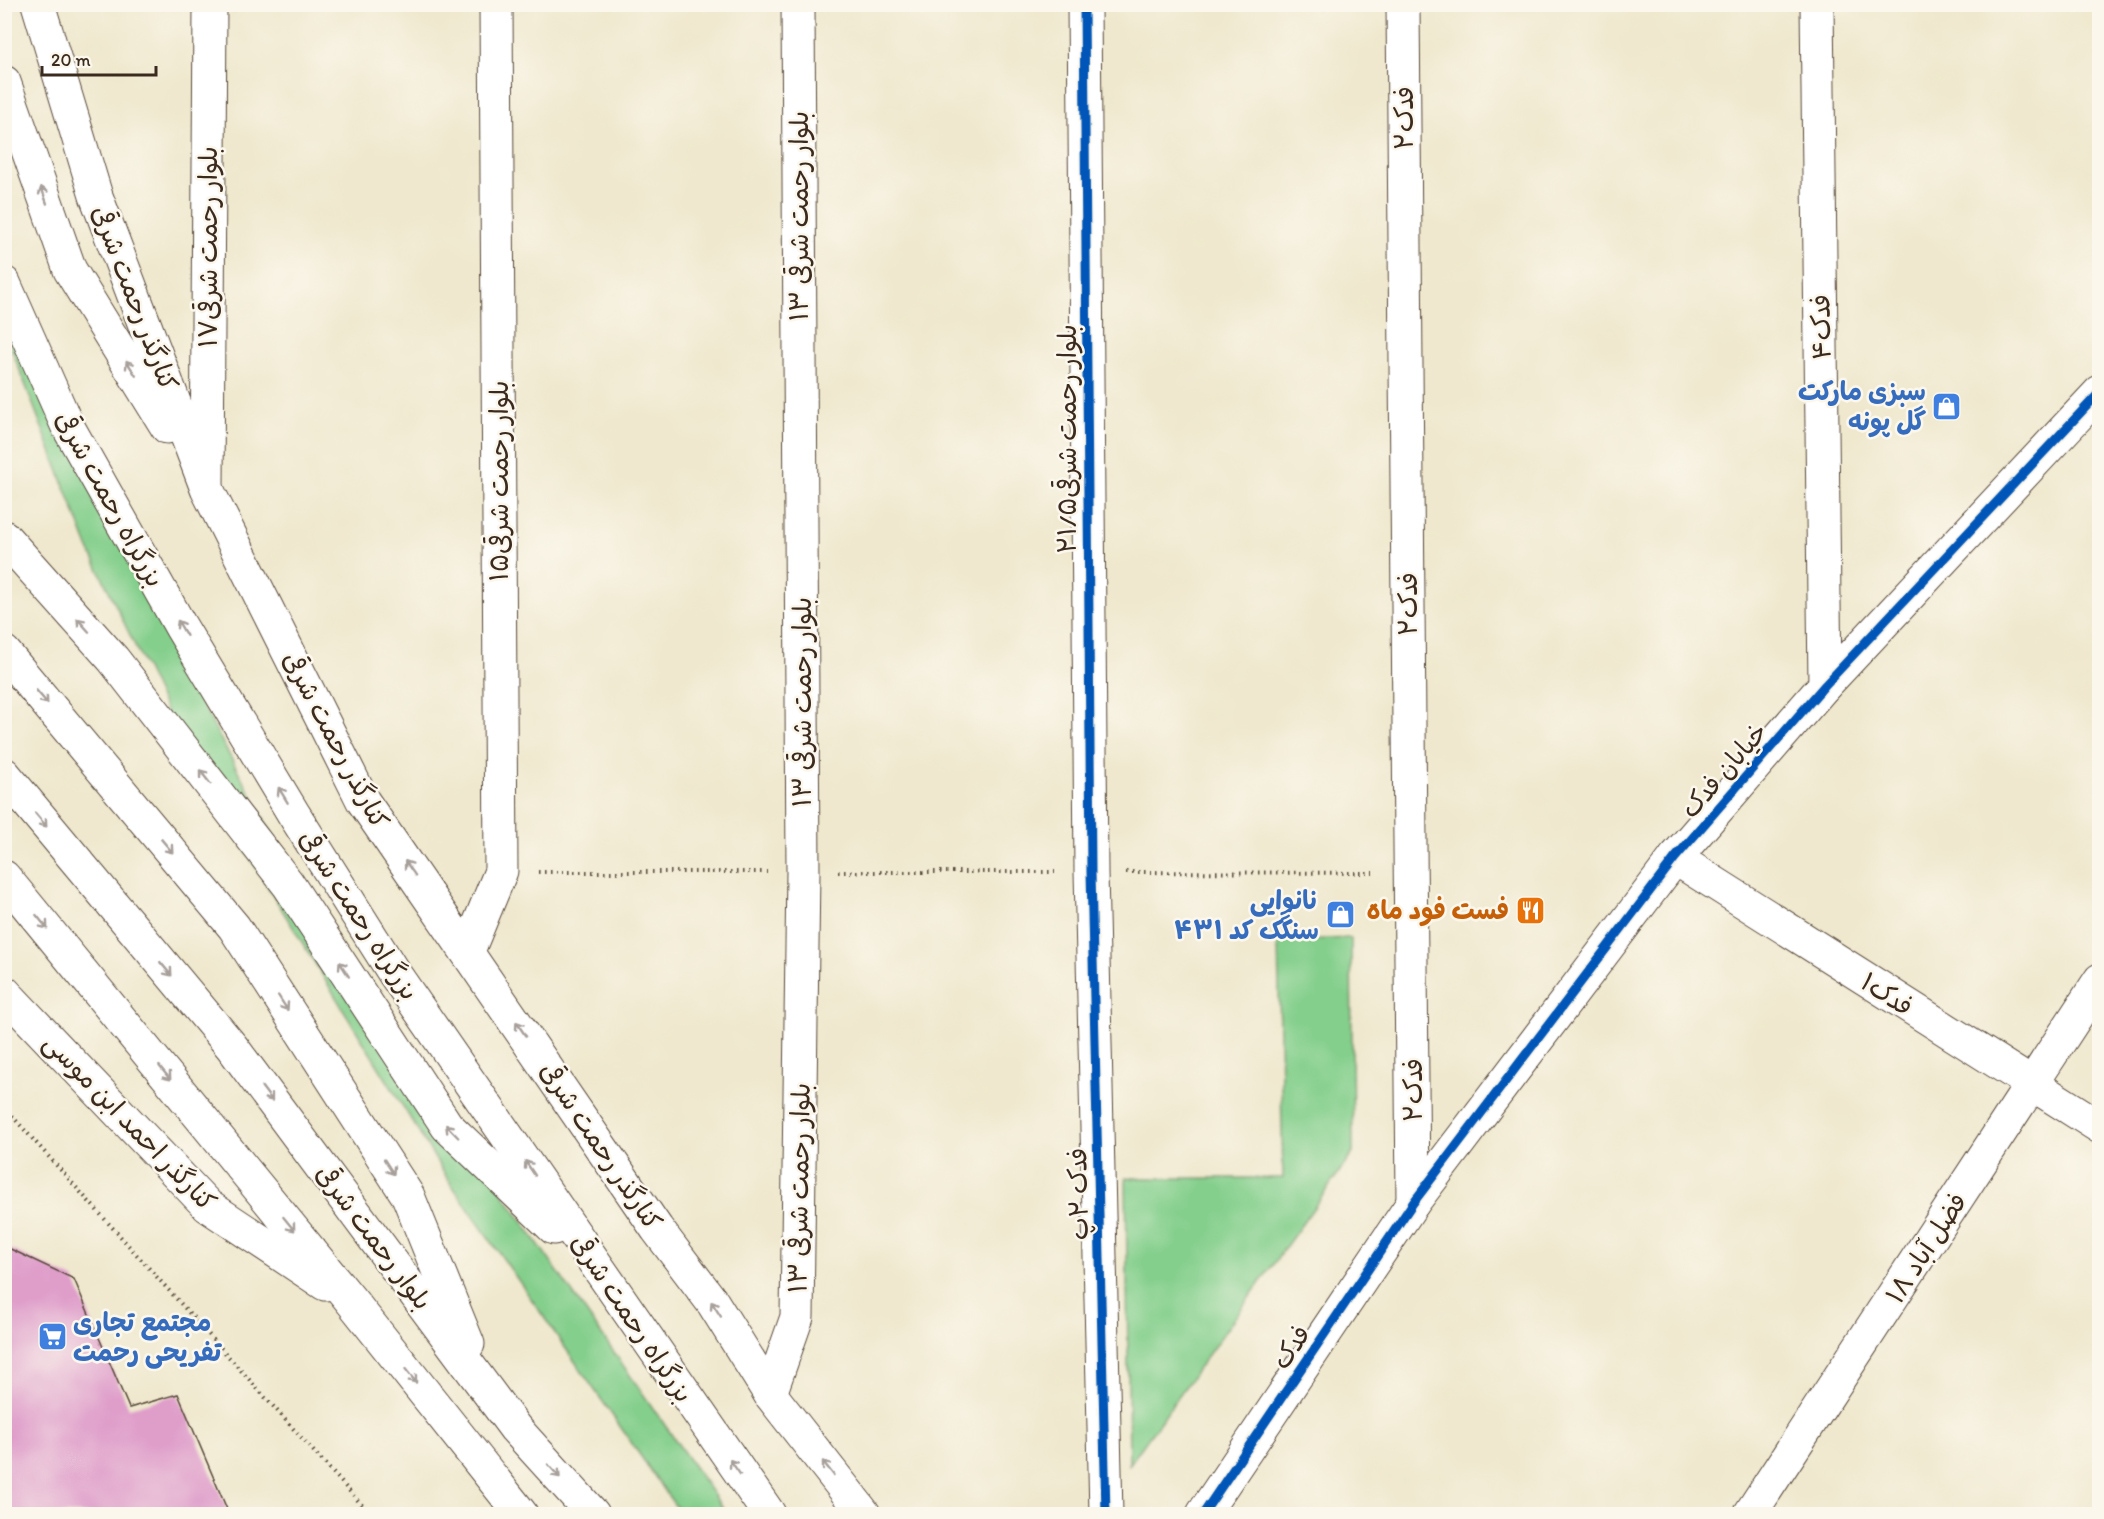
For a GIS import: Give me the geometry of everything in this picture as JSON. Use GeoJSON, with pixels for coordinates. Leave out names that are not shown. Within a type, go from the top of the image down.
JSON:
{"type":"FeatureCollection","features":[{"type":"Feature","properties":{"kind":"main road","name":"کنارگذر رحمت شرقی"},"geometry":{"type":"LineString","coordinates":[[38,4],[96,196],[207,489],[363,801],[657,1229],[713,1303],[771,1394],[864,1515]]}},
{"type":"Feature","properties":{"kind":"main road","name":"بلوار رحمت شرقی۱۷"},"geometry":{"type":"LineString","coordinates":[[207,489],[210,4]]}},
{"type":"Feature","properties":{"kind":"main road","name":"بلوار رحمت شرقی۱۵"},"geometry":{"type":"LineString","coordinates":[[468,951],[501,871],[496,4]]}},
{"type":"Feature","properties":{"kind":"main road","name":"بلوار رحمت شرقی ۱۳"},"geometry":{"type":"LineString","coordinates":[[771,1394],[797,1317],[803,872],[798,4]]}},
{"type":"Feature","properties":{"kind":"main road","name":"بلوار رحمت شرقی۲۱/۵"},"geometry":{"type":"LineString","coordinates":[[1084,4],[1091,872]]}},
{"type":"Feature","properties":{"kind":"main road","name":"فدک۲"},"geometry":{"type":"LineString","coordinates":[[1403,4],[1413,1203]]}},
{"type":"Feature","properties":{"kind":"main road","name":"فدک۴"},"geometry":{"type":"LineString","coordinates":[[1817,4],[1825,685]]}},
{"type":"Feature","properties":{"kind":"main road"},"geometry":{"type":"LineString","coordinates":[[4,82],[69,270],[207,489]]}},
{"type":"Feature","properties":{"kind":"main road","name":"بزرگراه رحمت شرقی"},"geometry":{"type":"LineString","coordinates":[[4,283],[67,425],[187,637],[394,973],[769,1515]]}},
{"type":"Feature","properties":{"kind":"main road","name":"خیابان فدک"},"geometry":{"type":"LineString","coordinates":[[1413,1203],[1675,858],[1825,685],[2100,392]]}},
{"type":"Feature","properties":{"kind":"main road"},"geometry":{"type":"LineString","coordinates":[[4,537],[113,659],[288,884],[447,1126],[601,1273]]}},
{"type":"Feature","properties":{"kind":"main road"},"geometry":{"type":"LineString","coordinates":[[4,652],[234,927],[408,1196],[487,1388]]}},
{"type":"Feature","properties":{"kind":"main road","name":"بلوار رحمت شرقی"},"geometry":{"type":"LineString","coordinates":[[4,774],[232,1047],[515,1428],[593,1515]]}},
{"type":"Feature","properties":{"kind":"main road","name":"فدک۱"},"geometry":{"type":"LineString","coordinates":[[1675,858],[2032,1087],[2100,1127]]}},
{"type":"Feature","properties":{"kind":"main road","name":"فدک ۲پ"},"geometry":{"type":"LineString","coordinates":[[1091,872],[1106,1515]]}},
{"type":"Feature","properties":{"kind":"main road"},"geometry":{"type":"LineString","coordinates":[[4,877],[353,1303],[521,1515]]}},
{"type":"Feature","properties":{"kind":"main road","name":"فضل آباد ۱۸"},"geometry":{"type":"LineString","coordinates":[[1750,1515],[2100,980]]}},
{"type":"Feature","properties":{"kind":"main road","name":"کنارگذر احمد ابن موسی"},"geometry":{"type":"LineString","coordinates":[[4,992],[208,1206],[353,1303]]}},
{"type":"Feature","properties":{"kind":"main road","name":"فدک"},"geometry":{"type":"LineString","coordinates":[[1203,1515],[1413,1203]]}},
{"type":"Feature","properties":{"kind":"path"},"geometry":{"type":"LineString","coordinates":[[1091,872],[1410,873]]}},
{"type":"Feature","properties":{"kind":"path"},"geometry":{"type":"LineString","coordinates":[[4,1107],[370,1515]]}},
{"type":"Feature","properties":{"kind":"green space"},"geometry":{"type":"Polygon","coordinates":[[[4,248],[23,304],[206,712],[344,966],[727,1514],[681,1514],[447,1178],[188,757],[88,547],[5,332],[4,248]]]}},
{"type":"Feature","properties":{"kind":"green space"},"geometry":{"type":"Polygon","coordinates":[[[1351,938],[1353,1153],[1129,1465],[1126,1178],[1283,1178],[1278,941],[1351,938]]]}},
{"type":"Feature","properties":{"kind":"building","name":"مجتمع تجاری تفریحی رحمت"},"geometry":{"type":"Polygon","coordinates":[[[4,1246],[74,1279],[129,1408],[178,1394],[229,1514],[4,1514],[4,1246]]]}},
{"type":"Feature","properties":{"kind":"cycle path"},"geometry":{"type":"LineString","coordinates":[[1084,4],[1091,872],[1106,1514]]}},
{"type":"Feature","properties":{"kind":"cycle path"},"geometry":{"type":"LineString","coordinates":[[1203,1514],[1413,1203],[1675,858],[1825,685],[2100,392]]}},
{"type":"Feature","properties":{"kind":"place","name":"سبزی مارکت گل پونه"},"geometry":{"type":"Point","coordinates":[1947,406]}},
{"type":"Feature","properties":{"kind":"place","name":"فست فود ماه"},"geometry":{"type":"Point","coordinates":[1530,910]}},
{"type":"Feature","properties":{"kind":"place","name":"نانوایی سنگک کد ۴۳۱"},"geometry":{"type":"Point","coordinates":[1340,915]}},
{"type":"Feature","properties":{"kind":"place","name":"مجتمع تجاری تفریحی رحمت"},"geometry":{"type":"Point","coordinates":[52,1337]}}]}
